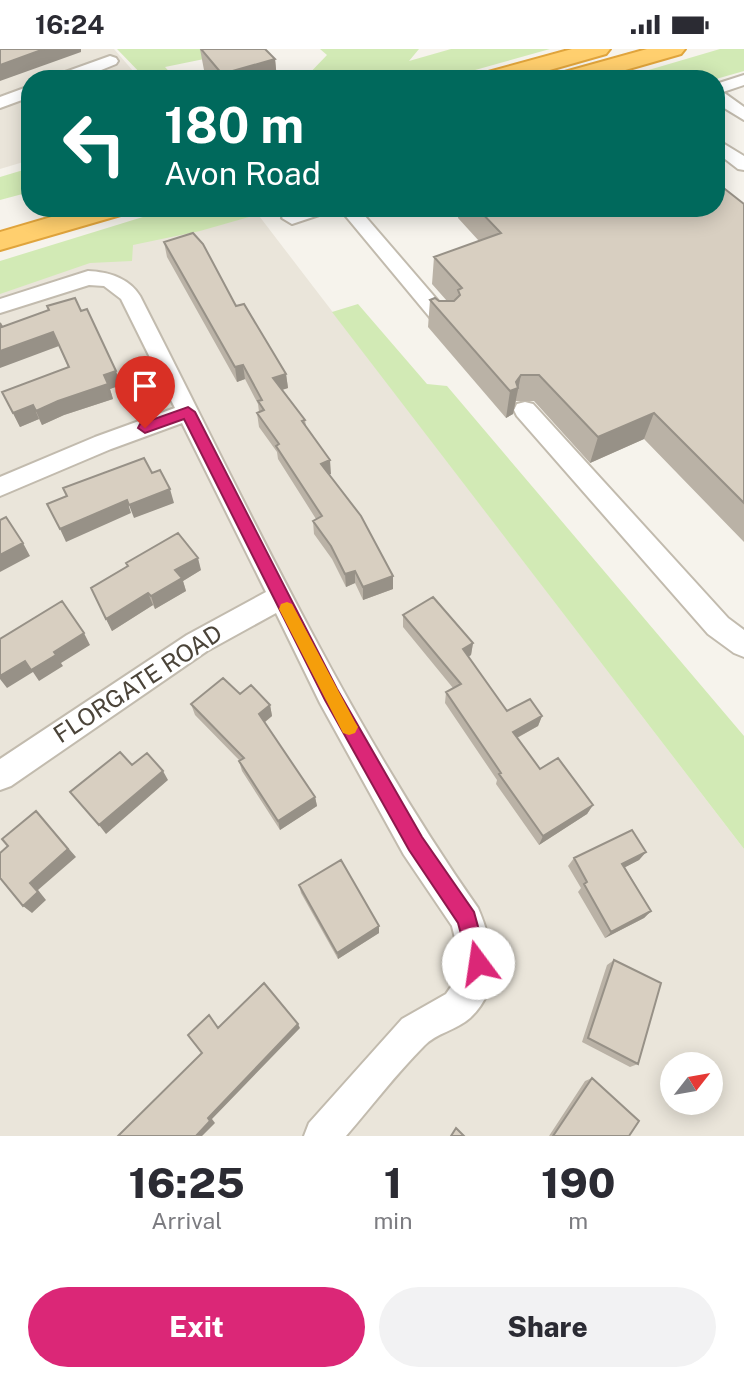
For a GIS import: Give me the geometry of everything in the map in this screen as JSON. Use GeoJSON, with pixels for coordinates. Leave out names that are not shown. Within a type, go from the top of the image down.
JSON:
{"type":"FeatureCollection","features":[{"type":"Feature","properties":{"kind":"highway"},"geometry":{"type":"LineString","coordinates":[[522,70],[597,49]]}},
{"type":"Feature","properties":{"kind":"highway"},"geometry":{"type":"LineString","coordinates":[[600,70],[673,49]]}},
{"type":"Feature","properties":{"kind":"highway"},"geometry":{"type":"LineString","coordinates":[[0,215],[21,209]]}},
{"type":"Feature","properties":{"kind":"highway"},"geometry":{"type":"LineString","coordinates":[[0,241],[83,217]]}},
{"type":"Feature","properties":{"kind":"street"},"geometry":{"type":"LineString","coordinates":[[86,70],[110,61]]}},
{"type":"Feature","properties":{"kind":"street"},"geometry":{"type":"LineString","coordinates":[[725,86],[744,81]]}},
{"type":"Feature","properties":{"kind":"street"},"geometry":{"type":"LineString","coordinates":[[0,103],[21,95]]}},
{"type":"Feature","properties":{"kind":"street"},"geometry":{"type":"LineString","coordinates":[[725,101],[744,115]]}},
{"type":"Feature","properties":{"kind":"street"},"geometry":{"type":"LineString","coordinates":[[725,150],[744,165]]}},
{"type":"Feature","properties":{"kind":"street"},"geometry":{"type":"LineString","coordinates":[[356,217],[444,321]]}},
{"type":"Feature","properties":{"kind":"street"},"geometry":{"type":"LineString","coordinates":[[0,306],[66,285],[101,278],[118,283],[130,296],[331,694],[415,844],[467,919],[478,963],[472,986],[458,1006],[414,1031],[322,1136]]}},
{"type":"Feature","properties":{"kind":"street"},"geometry":{"type":"LineString","coordinates":[[525,409],[718,626],[744,645]]}},
{"type":"Feature","properties":{"kind":"street"},"geometry":{"type":"LineString","coordinates":[[0,487],[103,443],[188,412]]}},
{"type":"Feature","properties":{"kind":"street","name":"FLORGATE ROAD"},"geometry":{"type":"LineString","coordinates":[[0,776],[197,643],[281,597]]}},
{"type":"Feature","properties":{"kind":"shaded area"},"geometry":{"type":"Polygon","coordinates":[[[0,49],[114,49],[132,70],[21,70],[21,163],[0,169],[0,49]]]}},
{"type":"Feature","properties":{"kind":"shaded area"},"geometry":{"type":"Polygon","coordinates":[[[214,217],[260,217],[744,849],[744,1136],[0,1136],[0,266],[214,217]]]}},
{"type":"Feature","properties":{"kind":"green space"},"geometry":{"type":"Polygon","coordinates":[[[117,49],[253,49],[165,67],[168,70],[137,70],[117,49]]]}},
{"type":"Feature","properties":{"kind":"green space"},"geometry":{"type":"Polygon","coordinates":[[[320,49],[419,49],[409,61],[451,49],[550,49],[475,70],[313,70],[327,55],[320,49]]]}},
{"type":"Feature","properties":{"kind":"green space"},"geometry":{"type":"Polygon","coordinates":[[[720,49],[744,49],[744,71],[725,76],[725,70],[649,70],[720,49]]]}},
{"type":"Feature","properties":{"kind":"green space"},"geometry":{"type":"Polygon","coordinates":[[[21,171],[21,194],[0,200],[0,177],[21,171]]]}},
{"type":"Feature","properties":{"kind":"green space"},"geometry":{"type":"Polygon","coordinates":[[[143,217],[249,217],[200,231],[133,245],[132,261],[90,263],[0,294],[0,261],[143,217]]]}},
{"type":"Feature","properties":{"kind":"green space"},"geometry":{"type":"Polygon","coordinates":[[[358,304],[427,384],[447,386],[744,736],[744,849],[332,312],[358,304]]]}},
{"type":"Feature","properties":{"kind":"building"},"geometry":{"type":"Polygon","coordinates":[[[0,49],[44,49],[0,65],[0,49]]]}},
{"type":"Feature","properties":{"kind":"building"},"geometry":{"type":"Polygon","coordinates":[[[201,49],[265,49],[275,59],[236,70],[219,70],[201,49]]]}},
{"type":"Feature","properties":{"kind":"building"},"geometry":{"type":"Polygon","coordinates":[[[725,189],[744,204],[744,503],[654,413],[598,437],[539,375],[521,375],[516,382],[518,388],[510,391],[430,300],[435,298],[439,301],[454,301],[460,295],[458,290],[462,288],[434,257],[501,233],[486,217],[725,217],[725,189]]]}},
{"type":"Feature","properties":{"kind":"building"},"geometry":{"type":"Polygon","coordinates":[[[193,233],[203,244],[236,306],[244,304],[286,374],[273,378],[305,420],[302,421],[330,460],[321,464],[361,516],[393,576],[363,587],[355,571],[345,574],[331,546],[313,521],[322,516],[257,413],[264,410],[258,401],[262,400],[243,365],[235,367],[164,242],[193,233]]]}},
{"type":"Feature","properties":{"kind":"building"},"geometry":{"type":"Polygon","coordinates":[[[75,298],[81,311],[87,309],[116,371],[104,375],[108,384],[36,411],[33,405],[13,413],[2,392],[69,367],[53,332],[0,351],[0,323],[2,327],[49,310],[47,306],[75,298]]]}},
{"type":"Feature","properties":{"kind":"building"},"geometry":{"type":"Polygon","coordinates":[[[144,458],[152,473],[160,470],[170,489],[129,505],[127,500],[60,529],[47,504],[67,496],[63,488],[144,458]]]}},
{"type":"Feature","properties":{"kind":"building"},"geometry":{"type":"Polygon","coordinates":[[[6,517],[23,543],[0,555],[0,520],[6,517]]]}},
{"type":"Feature","properties":{"kind":"building"},"geometry":{"type":"Polygon","coordinates":[[[178,533],[198,558],[175,570],[182,578],[151,596],[148,593],[106,619],[91,588],[128,566],[126,563],[178,533]]]}},
{"type":"Feature","properties":{"kind":"building"},"geometry":{"type":"Polygon","coordinates":[[[433,597],[473,643],[463,649],[507,711],[530,699],[542,716],[513,732],[540,769],[558,758],[593,805],[543,836],[446,692],[461,684],[403,615],[433,597]]]}},
{"type":"Feature","properties":{"kind":"building"},"geometry":{"type":"Polygon","coordinates":[[[62,601],[84,633],[31,670],[25,661],[0,676],[0,639],[62,601]]]}},
{"type":"Feature","properties":{"kind":"building"},"geometry":{"type":"Polygon","coordinates":[[[223,678],[240,694],[251,685],[270,705],[259,714],[315,797],[278,821],[239,761],[244,758],[191,704],[223,678]]]}},
{"type":"Feature","properties":{"kind":"building"},"geometry":{"type":"Polygon","coordinates":[[[120,752],[132,765],[147,753],[163,771],[99,825],[70,792],[120,752]]]}},
{"type":"Feature","properties":{"kind":"building"},"geometry":{"type":"Polygon","coordinates":[[[36,811],[68,849],[30,883],[38,892],[23,906],[0,878],[0,853],[8,846],[2,839],[36,811]]]}},
{"type":"Feature","properties":{"kind":"building"},"geometry":{"type":"Polygon","coordinates":[[[632,830],[646,852],[622,864],[651,911],[611,932],[584,884],[587,882],[574,858],[632,830]]]}},
{"type":"Feature","properties":{"kind":"building"},"geometry":{"type":"Polygon","coordinates":[[[341,860],[379,926],[337,953],[299,885],[341,860]]]}},
{"type":"Feature","properties":{"kind":"building"},"geometry":{"type":"Polygon","coordinates":[[[614,960],[661,983],[638,1064],[588,1038],[614,960]]]}},
{"type":"Feature","properties":{"kind":"building"},"geometry":{"type":"Polygon","coordinates":[[[264,983],[298,1024],[208,1118],[210,1121],[196,1136],[118,1136],[202,1053],[188,1035],[209,1015],[218,1028],[264,983]]]}},
{"type":"Feature","properties":{"kind":"building"},"geometry":{"type":"Polygon","coordinates":[[[592,1078],[639,1121],[629,1136],[553,1136],[592,1078]]]}},
{"type":"Feature","properties":{"kind":"building"},"geometry":{"type":"Polygon","coordinates":[[[456,1128],[464,1136],[451,1136],[456,1128]]]}},
{"type":"Feature","properties":{"kind":"slow traffic"},"geometry":{"type":"LineString","coordinates":[[287,609],[349,727]]}},
{"type":"Feature","properties":{"kind":"route"},"geometry":{"type":"LineString","coordinates":[[145,428],[188,412],[331,694],[415,844],[467,919],[478,963]]}}]}
